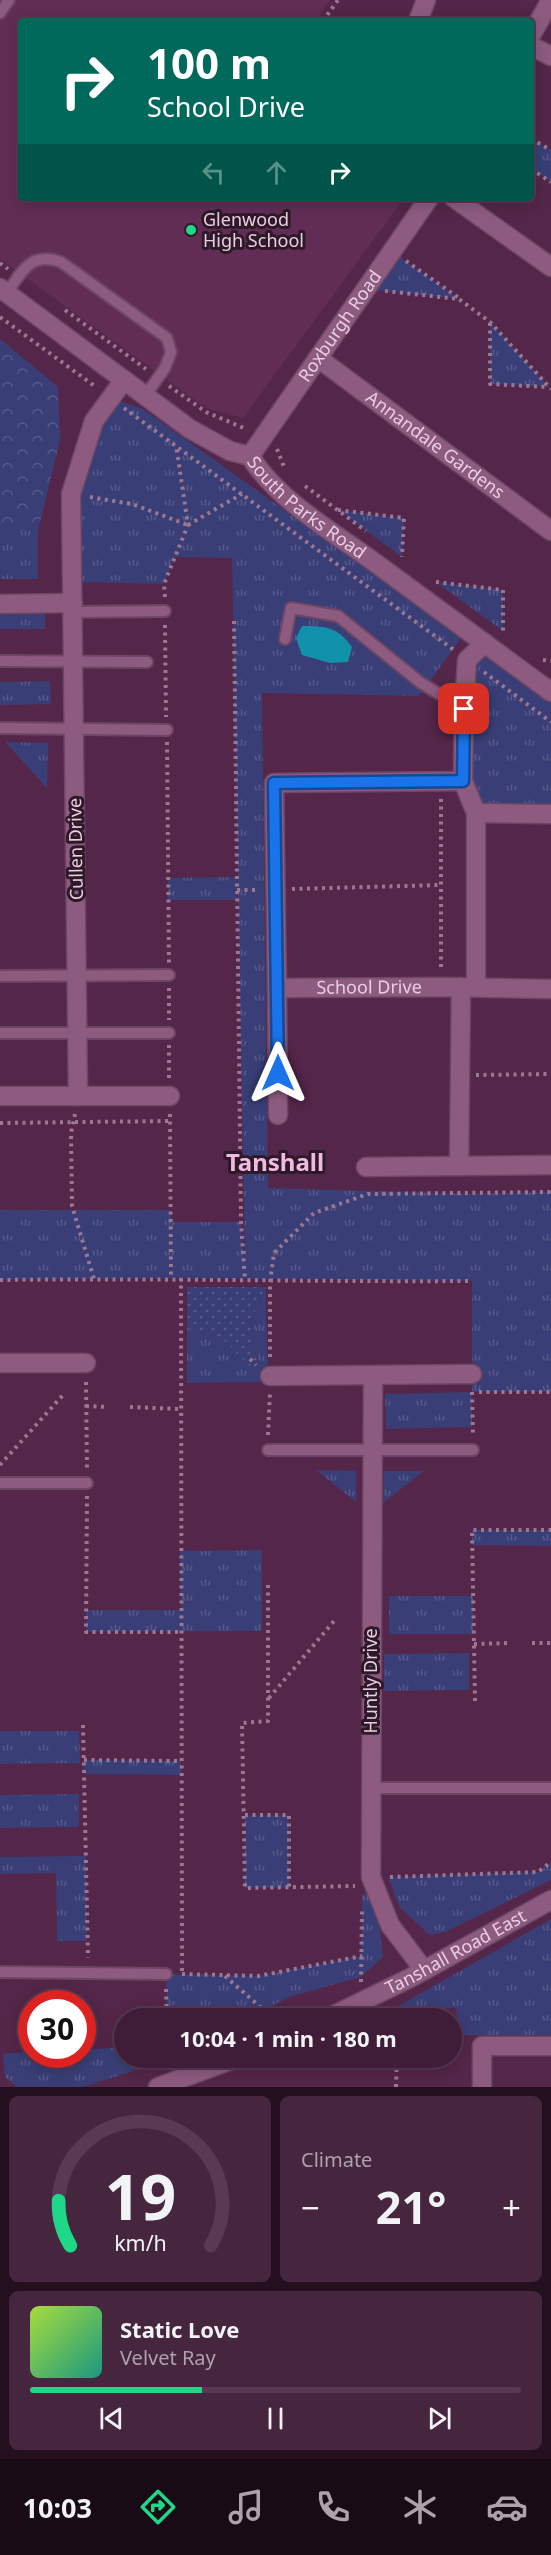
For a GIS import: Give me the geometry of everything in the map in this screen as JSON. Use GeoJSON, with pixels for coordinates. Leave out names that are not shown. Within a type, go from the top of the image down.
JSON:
{"type":"FeatureCollection","features":[{"type":"Feature","properties":{"kind":"street"},"geometry":{"type":"LineString","coordinates":[[419,18],[426,0]]}},
{"type":"Feature","properties":{"kind":"street"},"geometry":{"type":"LineString","coordinates":[[534,30],[551,0]]}},
{"type":"Feature","properties":{"kind":"street"},"geometry":{"type":"LineString","coordinates":[[534,48],[551,56]]}},
{"type":"Feature","properties":{"kind":"street","name":"Roxburgh Road"},"geometry":{"type":"LineString","coordinates":[[250,456],[427,201]]}},
{"type":"Feature","properties":{"kind":"street"},"geometry":{"type":"LineString","coordinates":[[458,201],[551,267]]}},
{"type":"Feature","properties":{"kind":"street","name":"South Parks Road"},"geometry":{"type":"LineString","coordinates":[[4,290],[210,442],[230,452],[250,456],[259,471],[277,489],[551,692]]}},
{"type":"Feature","properties":{"kind":"street","name":"Annandale Gardens"},"geometry":{"type":"LineString","coordinates":[[318,357],[551,531]]}},
{"type":"Feature","properties":{"kind":"street","name":"Cullen Drive"},"geometry":{"type":"LineString","coordinates":[[78,1096],[71,494],[94,421],[124,380]]}},
{"type":"Feature","properties":{"kind":"street"},"geometry":{"type":"LineString","coordinates":[[0,604],[73,607]]}},
{"type":"Feature","properties":{"kind":"street"},"geometry":{"type":"LineString","coordinates":[[459,1166],[460,1075],[468,987],[476,813],[463,781],[464,709],[467,660],[485,643]]}},
{"type":"Feature","properties":{"kind":"street"},"geometry":{"type":"LineString","coordinates":[[278,1115],[274,783],[463,781]]}},
{"type":"Feature","properties":{"kind":"street"},"geometry":{"type":"LineString","coordinates":[[476,813],[551,814]]}},
{"type":"Feature","properties":{"kind":"street","name":"School Drive"},"geometry":{"type":"LineString","coordinates":[[277,988],[551,989]]}},
{"type":"Feature","properties":{"kind":"street"},"geometry":{"type":"LineString","coordinates":[[0,1096],[170,1096]]}},
{"type":"Feature","properties":{"kind":"street"},"geometry":{"type":"LineString","coordinates":[[366,1167],[551,1165]]}},
{"type":"Feature","properties":{"kind":"street"},"geometry":{"type":"LineString","coordinates":[[0,1363],[86,1363]]}},
{"type":"Feature","properties":{"kind":"street"},"geometry":{"type":"LineString","coordinates":[[270,1376],[373,1377],[472,1383]]}},
{"type":"Feature","properties":{"kind":"street","name":"Huntly Drive"},"geometry":{"type":"LineString","coordinates":[[373,1377],[371,1877],[390,1925],[424,1970]]}},
{"type":"Feature","properties":{"kind":"street","name":"Tanshall Road East"},"geometry":{"type":"LineString","coordinates":[[349,2008],[424,1970],[551,1900]]}},
{"type":"Feature","properties":{"kind":"street"},"geometry":{"type":"LineString","coordinates":[[482,2087],[482,2046],[551,2046]]}},
{"type":"Feature","properties":{"kind":"street"},"geometry":{"type":"LineString","coordinates":[[158,2087],[210,2068]]}},
{"type":"Feature","properties":{"kind":"lane"},"geometry":{"type":"LineString","coordinates":[[0,13],[9,0]]}},
{"type":"Feature","properties":{"kind":"lane"},"geometry":{"type":"LineString","coordinates":[[4,290],[30,262],[49,257],[61,262],[166,338],[171,352],[145,396]]}},
{"type":"Feature","properties":{"kind":"lane"},"geometry":{"type":"LineString","coordinates":[[73,607],[165,611]]}},
{"type":"Feature","properties":{"kind":"lane"},"geometry":{"type":"LineString","coordinates":[[285,639],[291,608],[338,616],[421,683],[464,709]]}},
{"type":"Feature","properties":{"kind":"lane"},"geometry":{"type":"LineString","coordinates":[[0,661],[147,662]]}},
{"type":"Feature","properties":{"kind":"lane"},"geometry":{"type":"LineString","coordinates":[[0,728],[166,730]]}},
{"type":"Feature","properties":{"kind":"lane"},"geometry":{"type":"LineString","coordinates":[[0,976],[169,975]]}},
{"type":"Feature","properties":{"kind":"lane"},"geometry":{"type":"LineString","coordinates":[[0,1033],[78,1031],[169,1033]]}},
{"type":"Feature","properties":{"kind":"lane"},"geometry":{"type":"LineString","coordinates":[[268,1450],[473,1450]]}},
{"type":"Feature","properties":{"kind":"lane"},"geometry":{"type":"LineString","coordinates":[[0,1483],[87,1483]]}},
{"type":"Feature","properties":{"kind":"lane"},"geometry":{"type":"LineString","coordinates":[[371,1788],[551,1788]]}},
{"type":"Feature","properties":{"kind":"lane"},"geometry":{"type":"LineString","coordinates":[[0,1972],[166,1974]]}},
{"type":"Feature","properties":{"kind":"path"},"geometry":{"type":"LineString","coordinates":[[325,18],[338,0]]}},
{"type":"Feature","properties":{"kind":"path"},"geometry":{"type":"LineString","coordinates":[[534,141],[551,150]]}},
{"type":"Feature","properties":{"kind":"path"},"geometry":{"type":"LineString","coordinates":[[534,171],[551,182]]}},
{"type":"Feature","properties":{"kind":"path"},"geometry":{"type":"LineString","coordinates":[[392,251],[490,322],[550,388]]}},
{"type":"Feature","properties":{"kind":"path"},"geometry":{"type":"LineString","coordinates":[[365,289],[459,299]]}},
{"type":"Feature","properties":{"kind":"path"},"geometry":{"type":"LineString","coordinates":[[0,317],[551,722]]}},
{"type":"Feature","properties":{"kind":"path"},"geometry":{"type":"LineString","coordinates":[[490,322],[490,384],[550,388]]}},
{"type":"Feature","properties":{"kind":"path"},"geometry":{"type":"LineString","coordinates":[[171,1278],[164,584],[188,525],[176,445]]}},
{"type":"Feature","properties":{"kind":"path"},"geometry":{"type":"LineString","coordinates":[[71,494],[132,504],[188,525]]}},
{"type":"Feature","properties":{"kind":"path"},"geometry":{"type":"LineString","coordinates":[[188,525],[242,494]]}},
{"type":"Feature","properties":{"kind":"path"},"geometry":{"type":"LineString","coordinates":[[338,510],[404,518],[402,557]]}},
{"type":"Feature","properties":{"kind":"path"},"geometry":{"type":"LineString","coordinates":[[436,582],[503,590],[503,631]]}},
{"type":"Feature","properties":{"kind":"path"},"geometry":{"type":"LineString","coordinates":[[234,621],[241,1222],[245,1281]]}},
{"type":"Feature","properties":{"kind":"path"},"geometry":{"type":"LineString","coordinates":[[543,660],[551,661]]}},
{"type":"Feature","properties":{"kind":"path"},"geometry":{"type":"LineString","coordinates":[[441,782],[441,987]]}},
{"type":"Feature","properties":{"kind":"path"},"geometry":{"type":"LineString","coordinates":[[276,889],[441,885]]}},
{"type":"Feature","properties":{"kind":"path"},"geometry":{"type":"LineString","coordinates":[[460,1075],[551,1074]]}},
{"type":"Feature","properties":{"kind":"path"},"geometry":{"type":"LineString","coordinates":[[78,1096],[71,1133],[72,1206],[94,1279]]}},
{"type":"Feature","properties":{"kind":"path"},"geometry":{"type":"LineString","coordinates":[[0,1123],[170,1121]]}},
{"type":"Feature","properties":{"kind":"path"},"geometry":{"type":"LineString","coordinates":[[268,1450],[270,1282],[274,1253],[314,1214],[368,1194],[551,1192]]}},
{"type":"Feature","properties":{"kind":"path"},"geometry":{"type":"LineString","coordinates":[[181,1278],[182,1974]]}},
{"type":"Feature","properties":{"kind":"path"},"geometry":{"type":"LineString","coordinates":[[0,1280],[181,1278],[270,1282],[472,1281]]}},
{"type":"Feature","properties":{"kind":"path"},"geometry":{"type":"LineString","coordinates":[[86,1363],[86,1632],[181,1632]]}},
{"type":"Feature","properties":{"kind":"path"},"geometry":{"type":"LineString","coordinates":[[473,1450],[472,1383],[551,1392]]}},
{"type":"Feature","properties":{"kind":"path"},"geometry":{"type":"LineString","coordinates":[[0,1465],[63,1395]]}},
{"type":"Feature","properties":{"kind":"path"},"geometry":{"type":"LineString","coordinates":[[86,1406],[107,1407]]}},
{"type":"Feature","properties":{"kind":"path"},"geometry":{"type":"LineString","coordinates":[[130,1407],[181,1409]]}},
{"type":"Feature","properties":{"kind":"path"},"geometry":{"type":"LineString","coordinates":[[475,1701],[472,1530],[551,1530]]}},
{"type":"Feature","properties":{"kind":"path"},"geometry":{"type":"LineString","coordinates":[[268,1585],[268,1722],[242,1723],[245,1888],[363,1886],[363,1878],[371,1877],[538,1872],[551,1862]]}},
{"type":"Feature","properties":{"kind":"path"},"geometry":{"type":"LineString","coordinates":[[269,1699],[333,1621]]}},
{"type":"Feature","properties":{"kind":"path"},"geometry":{"type":"LineString","coordinates":[[474,1644],[511,1643]]}},
{"type":"Feature","properties":{"kind":"path"},"geometry":{"type":"LineString","coordinates":[[532,1643],[551,1643]]}},
{"type":"Feature","properties":{"kind":"path"},"geometry":{"type":"LineString","coordinates":[[83,1725],[88,1973]]}},
{"type":"Feature","properties":{"kind":"path"},"geometry":{"type":"LineString","coordinates":[[84,1760],[181,1761]]}},
{"type":"Feature","properties":{"kind":"path"},"geometry":{"type":"LineString","coordinates":[[245,1815],[289,1815],[289,1888]]}},
{"type":"Feature","properties":{"kind":"path"},"geometry":{"type":"LineString","coordinates":[[361,2002],[362,1905]]}},
{"type":"Feature","properties":{"kind":"path"},"geometry":{"type":"LineString","coordinates":[[166,2008],[166,1974],[258,1977],[362,1956]]}},
{"type":"Feature","properties":{"kind":"path"},"geometry":{"type":"LineString","coordinates":[[225,1975],[262,2008]]}},
{"type":"Feature","properties":{"kind":"path"},"geometry":{"type":"LineString","coordinates":[[396,2087],[397,2068]]}},
{"type":"Feature","properties":{"kind":"shaded area","name":"Glenwood High School"},"geometry":{"type":"Polygon","coordinates":[[[0,0],[330,0],[317,18],[18,18],[18,201],[402,201],[243,418],[206,408],[0,259],[0,0]]]}},
{"type":"Feature","properties":{"kind":"shaded area"},"geometry":{"type":"Polygon","coordinates":[[[302,626],[325,627],[341,635],[352,647],[348,662],[330,663],[302,655],[296,638],[302,626]]]}},
{"type":"Feature","properties":{"kind":"green space"},"geometry":{"type":"Polygon","coordinates":[[[534,141],[551,150],[551,182],[534,171],[534,141]]]}},
{"type":"Feature","properties":{"kind":"green space"},"geometry":{"type":"Polygon","coordinates":[[[392,251],[459,299],[365,289],[392,251]]]}},
{"type":"Feature","properties":{"kind":"green space"},"geometry":{"type":"Polygon","coordinates":[[[490,322],[549,387],[490,384],[490,322]]]}},
{"type":"Feature","properties":{"kind":"green space"},"geometry":{"type":"Polygon","coordinates":[[[0,339],[58,387],[60,440],[38,531],[0,531],[0,339]]]}},
{"type":"Feature","properties":{"kind":"green space"},"geometry":{"type":"Polygon","coordinates":[[[111,398],[143,409],[462,637],[419,696],[262,693],[268,1188],[472,1194],[551,1192],[551,1392],[472,1392],[472,1281],[171,1278],[0,1280],[0,1210],[170,1210],[172,1222],[241,1222],[245,1263],[232,558],[175,557],[164,584],[73,582],[71,494],[111,398]]]}},
{"type":"Feature","properties":{"kind":"green space"},"geometry":{"type":"Polygon","coordinates":[[[338,510],[404,518],[402,557],[338,510]]]}},
{"type":"Feature","properties":{"kind":"green space"},"geometry":{"type":"Polygon","coordinates":[[[0,531],[38,531],[38,579],[0,579],[0,531]]]}},
{"type":"Feature","properties":{"kind":"green space"},"geometry":{"type":"Polygon","coordinates":[[[436,582],[503,590],[503,631],[436,582]]]}},
{"type":"Feature","properties":{"kind":"green space"},"geometry":{"type":"Polygon","coordinates":[[[0,610],[45,610],[45,629],[0,629],[0,610]]]}},
{"type":"Feature","properties":{"kind":"green space"},"geometry":{"type":"Polygon","coordinates":[[[479,649],[551,703],[551,814],[476,813],[463,781],[464,709],[479,649]]]}},
{"type":"Feature","properties":{"kind":"green space"},"geometry":{"type":"Polygon","coordinates":[[[50,681],[51,704],[0,705],[0,682],[50,681]]]}},
{"type":"Feature","properties":{"kind":"green space"},"geometry":{"type":"Polygon","coordinates":[[[5,742],[48,743],[47,788],[5,742]]]}},
{"type":"Feature","properties":{"kind":"green space"},"geometry":{"type":"Polygon","coordinates":[[[237,877],[237,900],[168,900],[168,878],[237,877]]]}},
{"type":"Feature","properties":{"kind":"green space"},"geometry":{"type":"Polygon","coordinates":[[[187,1287],[266,1287],[266,1300],[261,1301],[256,1309],[252,1324],[253,1341],[260,1366],[253,1369],[223,1339],[187,1328],[187,1287]]]}},
{"type":"Feature","properties":{"kind":"green space"},"geometry":{"type":"Polygon","coordinates":[[[266,1300],[268,1382],[187,1383],[187,1328],[223,1339],[260,1365],[253,1340],[252,1324],[256,1309],[261,1301],[266,1300]]]}},
{"type":"Feature","properties":{"kind":"green space"},"geometry":{"type":"Polygon","coordinates":[[[472,1392],[472,1427],[386,1429],[385,1394],[472,1392]]]}},
{"type":"Feature","properties":{"kind":"green space"},"geometry":{"type":"Polygon","coordinates":[[[316,1470],[356,1471],[356,1502],[316,1470]]]}},
{"type":"Feature","properties":{"kind":"green space"},"geometry":{"type":"Polygon","coordinates":[[[384,1471],[424,1471],[383,1503],[384,1471]]]}},
{"type":"Feature","properties":{"kind":"green space"},"geometry":{"type":"Polygon","coordinates":[[[472,1530],[551,1530],[551,1546],[472,1545],[472,1530]]]}},
{"type":"Feature","properties":{"kind":"green space"},"geometry":{"type":"Polygon","coordinates":[[[262,1550],[262,1631],[86,1632],[86,1610],[181,1610],[180,1551],[262,1550]]]}},
{"type":"Feature","properties":{"kind":"green space"},"geometry":{"type":"Polygon","coordinates":[[[389,1596],[473,1596],[473,1634],[389,1634],[389,1596]]]}},
{"type":"Feature","properties":{"kind":"green space"},"geometry":{"type":"Polygon","coordinates":[[[469,1653],[469,1690],[384,1691],[384,1654],[469,1653]]]}},
{"type":"Feature","properties":{"kind":"green space"},"geometry":{"type":"Polygon","coordinates":[[[0,1731],[79,1731],[80,1763],[0,1764],[0,1731]]]}},
{"type":"Feature","properties":{"kind":"green space"},"geometry":{"type":"Polygon","coordinates":[[[84,1760],[181,1761],[181,1775],[84,1774],[84,1760]]]}},
{"type":"Feature","properties":{"kind":"green space"},"geometry":{"type":"Polygon","coordinates":[[[79,1794],[79,1827],[0,1828],[0,1795],[79,1794]]]}},
{"type":"Feature","properties":{"kind":"green space"},"geometry":{"type":"Polygon","coordinates":[[[245,1815],[289,1815],[289,1888],[245,1888],[245,1815]]]}},
{"type":"Feature","properties":{"kind":"green space"},"geometry":{"type":"Polygon","coordinates":[[[86,1856],[87,1941],[57,1941],[56,1873],[0,1874],[0,1857],[86,1856]]]}},
{"type":"Feature","properties":{"kind":"green space"},"geometry":{"type":"Polygon","coordinates":[[[551,1862],[551,1880],[445,1932],[430,1935],[400,1908],[388,1877],[538,1872],[551,1862]]]}},
{"type":"Feature","properties":{"kind":"green space"},"geometry":{"type":"Polygon","coordinates":[[[362,1894],[370,1895],[380,1931],[383,1957],[361,1977],[292,1996],[267,2008],[167,2008],[166,1974],[258,1976],[361,1956],[362,1894]]]}},
{"type":"Feature","properties":{"kind":"green space"},"geometry":{"type":"Polygon","coordinates":[[[551,1919],[551,2035],[462,2035],[462,2008],[395,2008],[551,1919]]]}},
{"type":"Feature","properties":{"kind":"green space"},"geometry":{"type":"Polygon","coordinates":[[[114,2048],[114,2068],[142,2068],[83,2087],[17,2087],[5,2077],[3,2054],[18,2053],[18,2068],[96,2068],[96,2049],[114,2048]]]}},
{"type":"Feature","properties":{"kind":"place","name":"Glenwood High School"},"geometry":{"type":"Point","coordinates":[191,230]}},
{"type":"Feature","properties":{"kind":"district","name":"Tanshall"},"geometry":{"type":"Point","coordinates":[275,1163]}},
{"type":"Feature","properties":{"kind":"route"},"geometry":{"type":"LineString","coordinates":[[278,1073],[274,783],[463,781],[464,709]]}}]}
